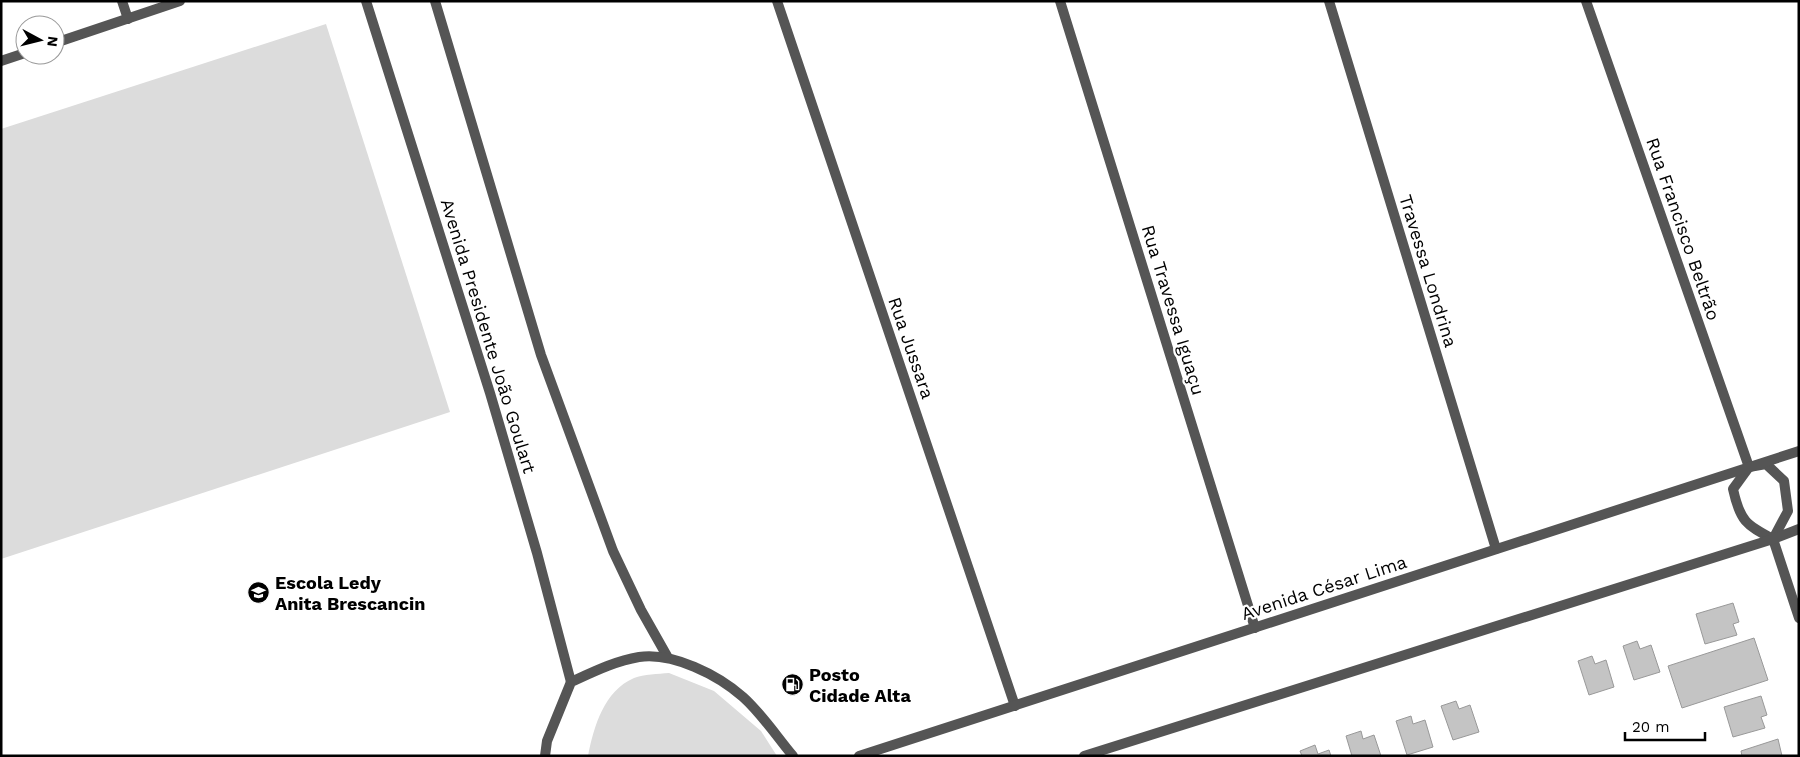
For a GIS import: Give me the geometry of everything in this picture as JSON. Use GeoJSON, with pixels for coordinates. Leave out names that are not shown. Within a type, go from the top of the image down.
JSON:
{"type":"FeatureCollection","features":[{"type":"Feature","properties":{"kind":"street"},"geometry":{"type":"LineString","coordinates":[[122,1],[128,19]]}},
{"type":"Feature","properties":{"kind":"street"},"geometry":{"type":"LineString","coordinates":[[65,40],[180,1]]}},
{"type":"Feature","properties":{"kind":"street","name":"Avenida Presidente João Goulart"},"geometry":{"type":"LineString","coordinates":[[366,1],[490,393],[538,553],[571,682]]}},
{"type":"Feature","properties":{"kind":"street"},"geometry":{"type":"LineString","coordinates":[[435,1],[541,355],[613,551],[641,610],[667,656]]}},
{"type":"Feature","properties":{"kind":"street","name":"Rua Jussara"},"geometry":{"type":"LineString","coordinates":[[777,1],[1015,706]]}},
{"type":"Feature","properties":{"kind":"street","name":"Rua Travessa Iguaçu"},"geometry":{"type":"LineString","coordinates":[[1060,1],[1255,628]]}},
{"type":"Feature","properties":{"kind":"street","name":"Travessa Londrina"},"geometry":{"type":"LineString","coordinates":[[1329,1],[1496,549]]}},
{"type":"Feature","properties":{"kind":"street","name":"Rua Francisco Beltrão"},"geometry":{"type":"LineString","coordinates":[[1586,1],[1749,467]]}},
{"type":"Feature","properties":{"kind":"street"},"geometry":{"type":"LineString","coordinates":[[1,61],[15,56]]}},
{"type":"Feature","properties":{"kind":"street","name":"Avenida César Lima"},"geometry":{"type":"LineString","coordinates":[[859,756],[1799,451]]}},
{"type":"Feature","properties":{"kind":"street"},"geometry":{"type":"LineString","coordinates":[[1773,539],[1788,511],[1784,481],[1766,464],[1749,467],[1733,489],[1737,510],[1746,525],[1773,539],[1799,618]]}},
{"type":"Feature","properties":{"kind":"street"},"geometry":{"type":"LineString","coordinates":[[1084,756],[1773,539],[1799,528]]}},
{"type":"Feature","properties":{"kind":"street"},"geometry":{"type":"LineString","coordinates":[[545,756],[547,741],[571,682],[611,664],[640,657],[667,656],[699,668],[743,697],[793,756]]}},
{"type":"Feature","properties":{"kind":"shaded area"},"geometry":{"type":"Polygon","coordinates":[[[326,24],[450,412],[1,559],[1,129],[326,24]]]}},
{"type":"Feature","properties":{"kind":"shaded area"},"geometry":{"type":"Polygon","coordinates":[[[669,673],[714,691],[761,731],[777,756],[588,756],[597,722],[608,700],[615,691],[634,678],[669,673]]]}},
{"type":"Feature","properties":{"kind":"building"},"geometry":{"type":"Polygon","coordinates":[[[1733,603],[1739,622],[1733,624],[1737,635],[1705,644],[1696,614],[1733,603]]]}},
{"type":"Feature","properties":{"kind":"building"},"geometry":{"type":"Polygon","coordinates":[[[1754,638],[1768,680],[1682,708],[1668,666],[1754,638]]]}},
{"type":"Feature","properties":{"kind":"building"},"geometry":{"type":"Polygon","coordinates":[[[1637,641],[1640,649],[1651,645],[1660,672],[1634,680],[1623,646],[1637,641]]]}},
{"type":"Feature","properties":{"kind":"building"},"geometry":{"type":"Polygon","coordinates":[[[1592,656],[1595,664],[1606,660],[1614,687],[1589,695],[1578,661],[1592,656]]]}},
{"type":"Feature","properties":{"kind":"building"},"geometry":{"type":"Polygon","coordinates":[[[1761,696],[1767,715],[1761,717],[1765,728],[1733,737],[1724,707],[1761,696]]]}},
{"type":"Feature","properties":{"kind":"building"},"geometry":{"type":"Polygon","coordinates":[[[1456,701],[1459,709],[1470,705],[1479,732],[1453,740],[1441,706],[1456,701]]]}},
{"type":"Feature","properties":{"kind":"building"},"geometry":{"type":"Polygon","coordinates":[[[1411,716],[1413,724],[1425,720],[1433,747],[1407,755],[1396,721],[1411,716]]]}},
{"type":"Feature","properties":{"kind":"building"},"geometry":{"type":"Polygon","coordinates":[[[1361,731],[1363,739],[1374,735],[1381,756],[1352,756],[1346,736],[1361,731]]]}},
{"type":"Feature","properties":{"kind":"building"},"geometry":{"type":"Polygon","coordinates":[[[1778,739],[1782,756],[1742,756],[1741,751],[1778,739]]]}},
{"type":"Feature","properties":{"kind":"building"},"geometry":{"type":"Polygon","coordinates":[[[1315,745],[1318,754],[1329,750],[1331,756],[1302,756],[1300,751],[1315,745]]]}},
{"type":"Feature","properties":{"kind":"place","name":"Escola Ledy Anita Brescancin"},"geometry":{"type":"Point","coordinates":[259,593]}},
{"type":"Feature","properties":{"kind":"place","name":"Posto Cidade Alta"},"geometry":{"type":"Point","coordinates":[793,685]}}]}
